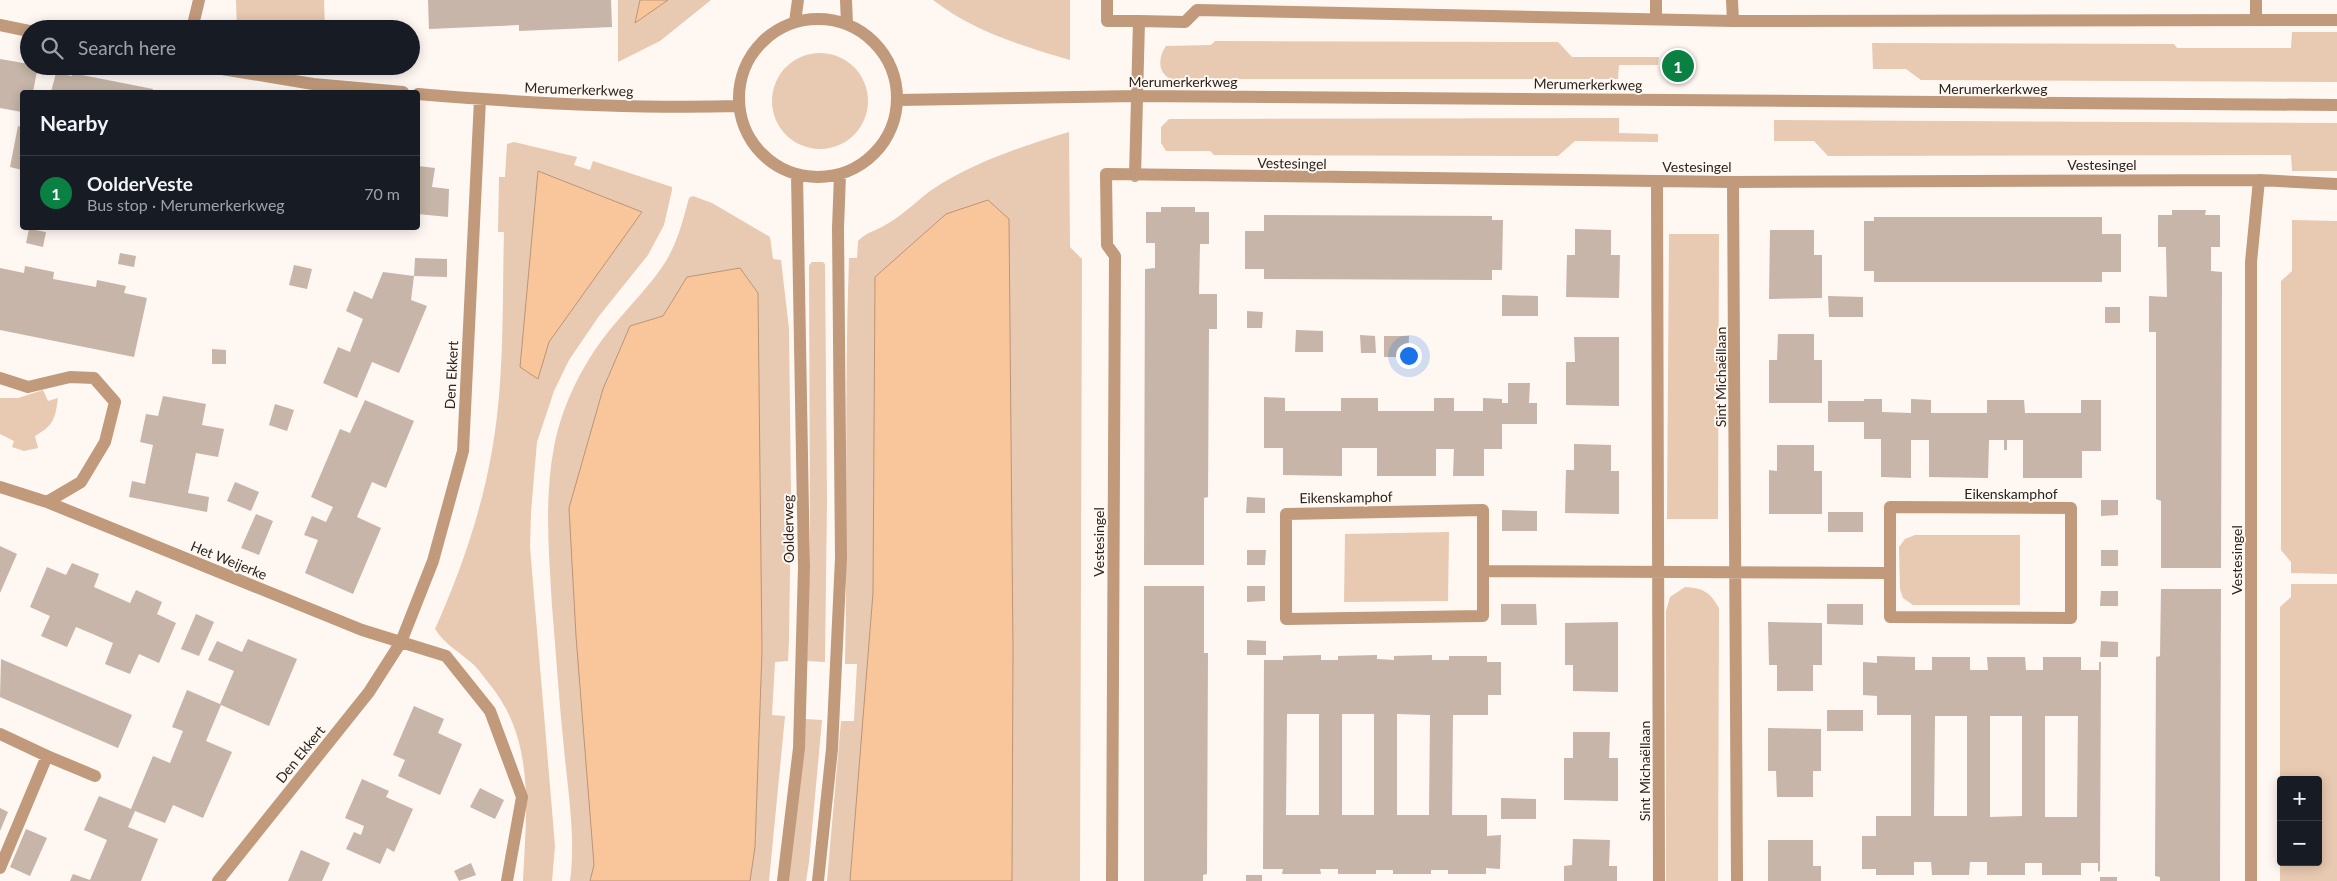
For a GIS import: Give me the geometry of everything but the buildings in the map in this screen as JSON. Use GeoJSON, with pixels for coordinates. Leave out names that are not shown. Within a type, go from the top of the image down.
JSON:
{"type":"FeatureCollection","features":[{"type":"Feature","properties":{"kind":"street"},"geometry":{"type":"LineString","coordinates":[[194,20],[198,0]]}},
{"type":"Feature","properties":{"kind":"street"},"geometry":{"type":"LineString","coordinates":[[795,22],[798,0]]}},
{"type":"Feature","properties":{"kind":"street"},"geometry":{"type":"LineString","coordinates":[[846,0],[847,24]]}},
{"type":"Feature","properties":{"kind":"street"},"geometry":{"type":"LineString","coordinates":[[1107,0],[1107,21],[1185,22],[1197,10],[1732,21],[2337,20]]}},
{"type":"Feature","properties":{"kind":"street"},"geometry":{"type":"LineString","coordinates":[[1656,0],[1656,19]]}},
{"type":"Feature","properties":{"kind":"street"},"geometry":{"type":"LineString","coordinates":[[1732,0],[1732,21]]}},
{"type":"Feature","properties":{"kind":"street"},"geometry":{"type":"LineString","coordinates":[[2256,0],[2256,20]]}},
{"type":"Feature","properties":{"kind":"street"},"geometry":{"type":"LineString","coordinates":[[821,19],[847,24],[874,42],[886,55],[896,75],[898,100],[889,135],[869,160],[840,175],[818,178],[797,175],[776,167],[758,150],[744,130],[739,106],[739,79],[748,60],[759,44],[772,31],[795,22],[821,19]]}},
{"type":"Feature","properties":{"kind":"street"},"geometry":{"type":"LineString","coordinates":[[1135,176],[1139,21]]}},
{"type":"Feature","properties":{"kind":"street"},"geometry":{"type":"LineString","coordinates":[[0,26],[20,29]]}},
{"type":"Feature","properties":{"kind":"street"},"geometry":{"type":"LineString","coordinates":[[258,75],[313,84],[380,90]]}},
{"type":"Feature","properties":{"kind":"street","name":"Merumerkerkweg"},"geometry":{"type":"LineString","coordinates":[[420,94],[480,100],[686,108],[739,106]]}},
{"type":"Feature","properties":{"kind":"street","name":"Merumerkerkweg"},"geometry":{"type":"LineString","coordinates":[[898,100],[1137,96],[2337,106]]}},
{"type":"Feature","properties":{"kind":"street","name":"Den Ekkert"},"geometry":{"type":"LineString","coordinates":[[218,881],[369,692],[401,642],[434,561],[463,451],[480,100]]}},
{"type":"Feature","properties":{"kind":"street","name":"Vestesingel"},"geometry":{"type":"LineString","coordinates":[[1112,881],[1115,256],[1107,245],[1106,174],[1135,176],[1733,182],[2258,180],[2337,184]]}},
{"type":"Feature","properties":{"kind":"street","name":"Oolderweg"},"geometry":{"type":"LineString","coordinates":[[783,881],[799,748],[804,567],[797,175]]}},
{"type":"Feature","properties":{"kind":"street"},"geometry":{"type":"LineString","coordinates":[[818,881],[832,748],[841,558],[838,237],[840,175]]}},
{"type":"Feature","properties":{"kind":"street","name":"Vestesingel"},"geometry":{"type":"LineString","coordinates":[[2251,881],[2251,262],[2258,180]]}},
{"type":"Feature","properties":{"kind":"street","name":"Sint Michaëllaan"},"geometry":{"type":"LineString","coordinates":[[1657,181],[1659,881]]}},
{"type":"Feature","properties":{"kind":"street","name":"Sint Michaëllaan"},"geometry":{"type":"LineString","coordinates":[[1733,182],[1737,881]]}},
{"type":"Feature","properties":{"kind":"street"},"geometry":{"type":"LineString","coordinates":[[0,378],[28,387],[70,376],[94,378],[114,402],[105,442],[81,482],[47,502]]}},
{"type":"Feature","properties":{"kind":"street","name":"Het Weijerke"},"geometry":{"type":"LineString","coordinates":[[0,487],[47,502],[362,630],[401,642]]}},
{"type":"Feature","properties":{"kind":"street","name":"Eikenskamphof"},"geometry":{"type":"LineString","coordinates":[[1890,507],[2071,508],[2071,618],[1890,617],[1890,572],[1890,507]]}},
{"type":"Feature","properties":{"kind":"street","name":"Eikenskamphof"},"geometry":{"type":"LineString","coordinates":[[1483,510],[1483,571],[1482,616],[1286,619],[1286,514],[1483,510]]}},
{"type":"Feature","properties":{"kind":"street"},"geometry":{"type":"LineString","coordinates":[[1483,571],[1890,572]]}},
{"type":"Feature","properties":{"kind":"street"},"geometry":{"type":"LineString","coordinates":[[401,642],[446,656],[490,711],[522,797],[507,881]]}},
{"type":"Feature","properties":{"kind":"street"},"geometry":{"type":"LineString","coordinates":[[0,734],[46,756],[95,776]]}},
{"type":"Feature","properties":{"kind":"street"},"geometry":{"type":"LineString","coordinates":[[0,868],[46,756]]}},
{"type":"Feature","properties":{"kind":"shaded area"},"geometry":{"type":"Polygon","coordinates":[[[236,0],[324,0],[325,20],[237,20],[236,0]]]}},
{"type":"Feature","properties":{"kind":"shaded area"},"geometry":{"type":"Polygon","coordinates":[[[618,0],[711,0],[660,41],[618,62],[618,0]]]}},
{"type":"Feature","properties":{"kind":"shaded area"},"geometry":{"type":"Polygon","coordinates":[[[640,0],[668,0],[635,23],[640,0]]]}},
{"type":"Feature","properties":{"kind":"shaded area"},"geometry":{"type":"Polygon","coordinates":[[[933,0],[1070,0],[1070,60],[1016,43],[981,29],[948,11],[933,0]]]}},
{"type":"Feature","properties":{"kind":"shaded area"},"geometry":{"type":"Polygon","coordinates":[[[2292,32],[2337,32],[2337,82],[1921,80],[1906,69],[1873,69],[1872,43],[2174,44],[2177,48],[2291,48],[2292,32]]]}},
{"type":"Feature","properties":{"kind":"shaded area"},"geometry":{"type":"Polygon","coordinates":[[[1215,41],[1558,42],[1572,57],[1659,57],[1658,65],[1619,65],[1618,79],[1172,79],[1167,77],[1161,69],[1161,55],[1166,46],[1211,45],[1215,41]]]}},
{"type":"Feature","properties":{"kind":"shaded area"},"geometry":{"type":"Polygon","coordinates":[[[820,53],[838,57],[854,67],[864,83],[868,101],[864,119],[854,135],[838,145],[820,149],[802,145],[786,135],[776,119],[772,101],[776,83],[786,67],[802,57],[820,53]]]}},
{"type":"Feature","properties":{"kind":"shaded area"},"geometry":{"type":"Polygon","coordinates":[[[1619,118],[1619,133],[1658,134],[1658,142],[1575,141],[1558,156],[1214,155],[1210,151],[1166,151],[1161,143],[1161,127],[1169,119],[1619,118]]]}},
{"type":"Feature","properties":{"kind":"shaded area"},"geometry":{"type":"Polygon","coordinates":[[[1774,120],[2337,123],[2337,171],[2292,171],[2291,155],[1828,156],[1814,141],[1774,141],[1774,120]]]}},
{"type":"Feature","properties":{"kind":"shaded area"},"geometry":{"type":"Polygon","coordinates":[[[1069,132],[1070,247],[1082,259],[1080,881],[827,881],[841,721],[854,721],[857,664],[845,664],[849,258],[857,258],[858,241],[861,238],[894,220],[936,187],[968,169],[1001,155],[1069,132]]]}},
{"type":"Feature","properties":{"kind":"shaded area"},"geometry":{"type":"Polygon","coordinates":[[[514,142],[577,157],[574,165],[590,170],[593,161],[672,187],[664,225],[648,255],[599,316],[569,360],[554,391],[537,442],[530,547],[555,846],[552,881],[523,881],[526,830],[525,779],[522,755],[515,731],[505,708],[476,667],[448,644],[435,629],[453,587],[475,522],[491,456],[499,401],[502,344],[504,232],[498,232],[499,177],[505,177],[507,144],[514,142]]]}},
{"type":"Feature","properties":{"kind":"shaded area"},"geometry":{"type":"Polygon","coordinates":[[[538,171],[642,212],[549,342],[538,379],[520,367],[538,171]]]}},
{"type":"Feature","properties":{"kind":"shaded area"},"geometry":{"type":"Polygon","coordinates":[[[693,196],[712,203],[770,237],[773,259],[781,260],[789,329],[791,498],[789,639],[788,661],[775,662],[772,715],[785,716],[769,881],[570,881],[572,865],[571,815],[559,695],[549,547],[549,486],[554,447],[569,399],[584,367],[603,339],[666,261],[677,238],[689,198],[693,196]]]}},
{"type":"Feature","properties":{"kind":"shaded area"},"geometry":{"type":"Polygon","coordinates":[[[988,200],[1009,219],[1013,649],[1012,881],[850,881],[873,593],[875,277],[946,214],[988,200]]]}},
{"type":"Feature","properties":{"kind":"shaded area"},"geometry":{"type":"Polygon","coordinates":[[[2292,220],[2337,221],[2337,574],[2291,573],[2291,562],[2281,550],[2281,281],[2292,271],[2292,220]]]}},
{"type":"Feature","properties":{"kind":"shaded area"},"geometry":{"type":"Polygon","coordinates":[[[1669,234],[1719,234],[1718,519],[1667,519],[1669,234]]]}},
{"type":"Feature","properties":{"kind":"shaded area"},"geometry":{"type":"Polygon","coordinates":[[[812,262],[823,262],[825,264],[827,500],[825,662],[807,661],[810,545],[809,265],[812,262]]]}},
{"type":"Feature","properties":{"kind":"shaded area"},"geometry":{"type":"Polygon","coordinates":[[[740,268],[758,293],[762,652],[755,847],[750,881],[590,881],[594,865],[576,636],[569,508],[603,389],[630,326],[663,316],[687,277],[740,268]]]}},
{"type":"Feature","properties":{"kind":"shaded area"},"geometry":{"type":"Polygon","coordinates":[[[43,390],[48,401],[58,398],[56,411],[50,425],[35,436],[38,448],[24,451],[12,447],[14,441],[0,434],[0,398],[18,398],[43,390]]]}},
{"type":"Feature","properties":{"kind":"shaded area"},"geometry":{"type":"Polygon","coordinates":[[[1449,532],[1448,601],[1344,602],[1345,534],[1449,532]]]}},
{"type":"Feature","properties":{"kind":"shaded area"},"geometry":{"type":"Polygon","coordinates":[[[1915,535],[2020,535],[2020,605],[1913,605],[1903,598],[1900,589],[1899,547],[1905,539],[1915,535]]]}},
{"type":"Feature","properties":{"kind":"shaded area"},"geometry":{"type":"Polygon","coordinates":[[[2291,584],[2337,584],[2337,881],[2280,881],[2280,866],[2322,866],[2322,776],[2280,776],[2280,607],[2291,597],[2291,584]]]}},
{"type":"Feature","properties":{"kind":"shaded area"},"geometry":{"type":"Polygon","coordinates":[[[1685,587],[1697,588],[1705,592],[1719,608],[1718,881],[1666,881],[1666,611],[1670,597],[1685,587]]]}},
{"type":"Feature","properties":{"kind":"shaded area"},"geometry":{"type":"Polygon","coordinates":[[[805,719],[822,720],[809,862],[806,881],[789,881],[805,719]]]}},
{"type":"Feature","properties":{"kind":"place","name":"OolderVeste"},"geometry":{"type":"Point","coordinates":[1678,66]}}]}
